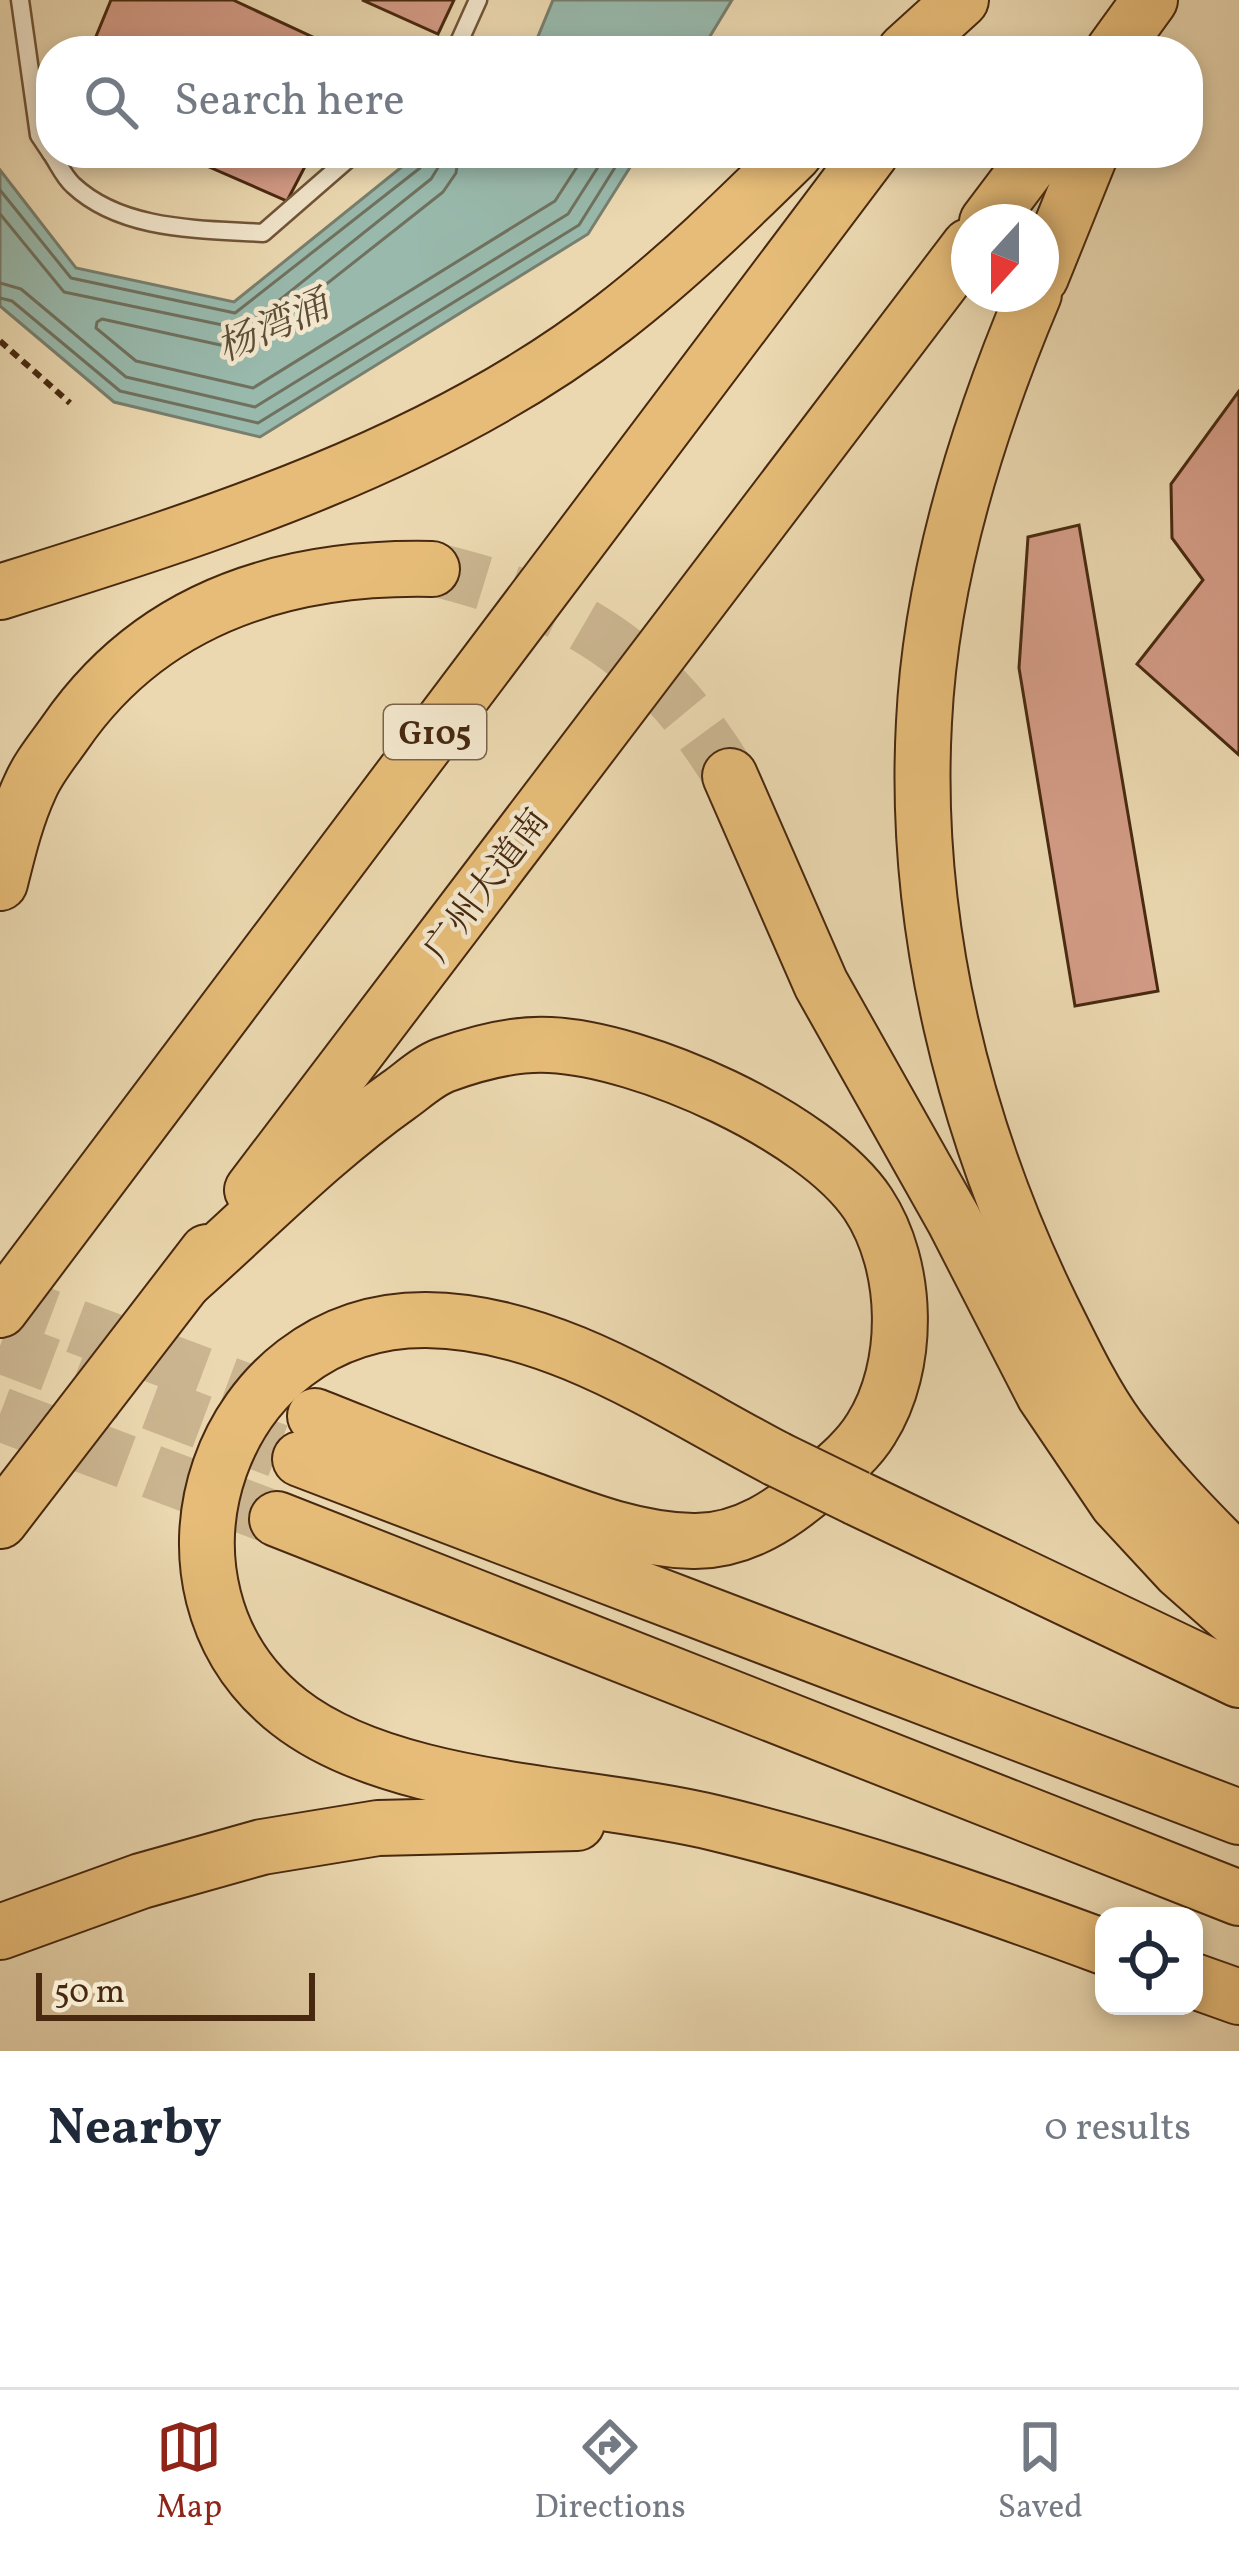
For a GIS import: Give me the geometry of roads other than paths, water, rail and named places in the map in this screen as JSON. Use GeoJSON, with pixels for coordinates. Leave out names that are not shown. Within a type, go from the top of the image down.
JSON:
{"type":"FeatureCollection","features":[{"type":"Feature","properties":{"kind":"highway"},"geometry":{"type":"LineString","coordinates":[[921,36],[961,0]]}},
{"type":"Feature","properties":{"kind":"highway"},"geometry":{"type":"LineString","coordinates":[[958,36],[986,0]]}},
{"type":"Feature","properties":{"kind":"highway"},"geometry":{"type":"LineString","coordinates":[[1124,36],[1150,0]]}},
{"type":"Feature","properties":{"kind":"highway"},"geometry":{"type":"LineString","coordinates":[[1136,36],[1150,0]]}},
{"type":"Feature","properties":{"kind":"highway"},"geometry":{"type":"LineString","coordinates":[[0,592],[197,529],[387,451],[505,390],[611,320],[715,232],[780,168]]}},
{"type":"Feature","properties":{"kind":"highway","name":"G105"},"geometry":{"type":"LineString","coordinates":[[0,1310],[860,168]]}},
{"type":"Feature","properties":{"kind":"highway"},"geometry":{"type":"LineString","coordinates":[[1001,204],[1028,168]]}},
{"type":"Feature","properties":{"kind":"highway"},"geometry":{"type":"LineString","coordinates":[[1059,232],[1085,168]]}},
{"type":"Feature","properties":{"kind":"highway","name":"广州大道南"},"geometry":{"type":"LineString","coordinates":[[0,1521],[951,270]]}},
{"type":"Feature","properties":{"kind":"highway"},"geometry":{"type":"LineString","coordinates":[[1027,312],[971,466],[931,651],[922,800],[932,916],[981,1146],[1022,1248],[1118,1428],[1239,1563]]}},
{"type":"Feature","properties":{"kind":"highway"},"geometry":{"type":"LineString","coordinates":[[0,884],[31,784],[88,700],[128,658],[169,631],[269,588],[326,574],[432,569]]}},
{"type":"Feature","properties":{"kind":"highway"},"geometry":{"type":"LineString","coordinates":[[730,776],[821,984],[954,1220],[1044,1395],[1117,1503],[1180,1571],[1239,1623]]}},
{"type":"Feature","properties":{"kind":"highway"},"geometry":{"type":"LineString","coordinates":[[186,1280],[373,1113],[439,1066],[504,1048],[550,1045],[617,1054],[705,1088],[803,1142],[868,1203],[887,1242],[901,1335],[891,1390],[871,1431],[792,1508],[743,1533],[698,1541],[651,1537],[489,1485],[307,1438],[1239,1817]]}},
{"type":"Feature","properties":{"kind":"highway"},"geometry":{"type":"LineString","coordinates":[[1095,1944],[956,1893],[715,1823],[482,1783],[368,1756],[325,1736],[289,1712],[239,1657],[218,1618],[208,1583],[209,1513],[230,1440],[248,1407],[278,1374],[319,1348],[371,1326],[425,1320],[495,1327],[579,1355],[777,1459],[1239,1681]]}},
{"type":"Feature","properties":{"kind":"highway"},"geometry":{"type":"LineString","coordinates":[[277,1519],[1239,1898]]}},
{"type":"Feature","properties":{"kind":"highway"},"geometry":{"type":"LineString","coordinates":[[0,1932],[141,1881],[262,1847],[378,1828],[705,1829],[828,1855]]}},
{"type":"Feature","properties":{"kind":"highway"},"geometry":{"type":"LineString","coordinates":[[1203,1984],[1239,1997]]}},
{"type":"Feature","properties":{"kind":"lane"},"geometry":{"type":"LineString","coordinates":[[20,0],[36,114]]}},
{"type":"Feature","properties":{"kind":"lane"},"geometry":{"type":"LineString","coordinates":[[462,36],[478,0]]}},
{"type":"Feature","properties":{"kind":"lane"},"geometry":{"type":"LineString","coordinates":[[61,168],[72,184],[122,214],[183,228],[263,233],[338,168]]}},
{"type":"Feature","properties":{"kind":"water"},"geometry":{"type":"Polygon","coordinates":[[[553,0],[732,0],[710,36],[538,36],[553,0]]]}},
{"type":"Feature","properties":{"kind":"water","name":"杨湾涌"},"geometry":{"type":"Polygon","coordinates":[[[400,168],[630,168],[588,234],[260,437],[114,402],[0,306],[0,170],[76,268],[234,302],[400,168]]]}},
{"type":"Feature","properties":{"kind":"tunnel"},"geometry":{"type":"LineString","coordinates":[[432,569],[527,598],[605,639],[671,696],[730,776]]}},
{"type":"Feature","properties":{"kind":"tunnel"},"geometry":{"type":"LineString","coordinates":[[0,1298],[301,1411]]}},
{"type":"Feature","properties":{"kind":"tunnel"},"geometry":{"type":"LineString","coordinates":[[0,1346],[300,1459]]}},
{"type":"Feature","properties":{"kind":"tunnel"},"geometry":{"type":"LineString","coordinates":[[0,1414],[277,1519]]}}]}
